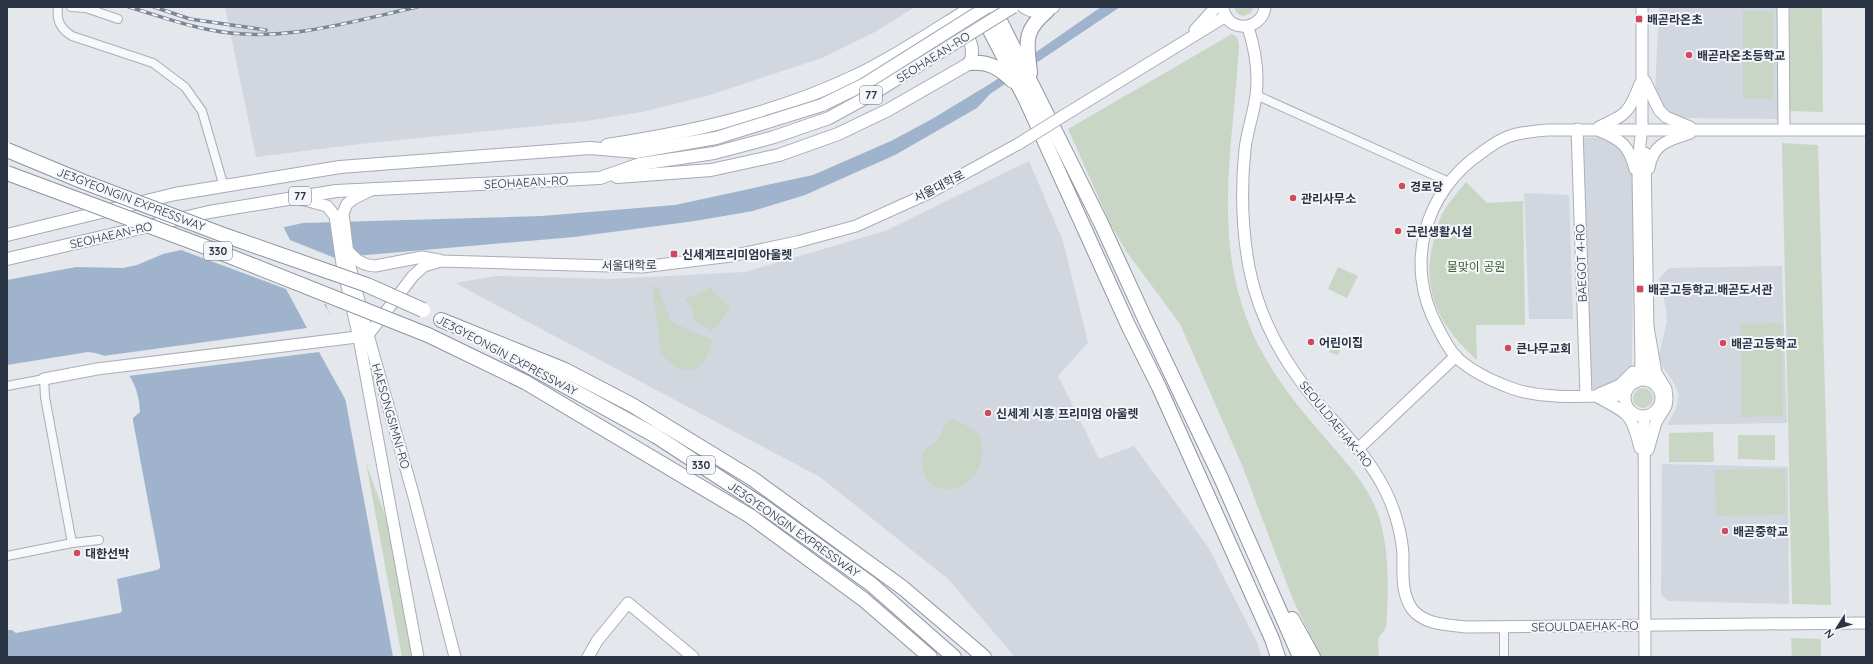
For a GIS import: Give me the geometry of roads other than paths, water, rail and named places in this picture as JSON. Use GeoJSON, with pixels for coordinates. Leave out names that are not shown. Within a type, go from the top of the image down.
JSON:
{"type":"FeatureCollection","features":[{"type":"Feature","properties":{"kind":"highway"},"geometry":{"type":"LineString","coordinates":[[978,7],[1011,56],[1101,223],[1248,540],[1300,657]]}},
{"type":"Feature","properties":{"kind":"highway"},"geometry":{"type":"LineString","coordinates":[[993,7],[1011,56],[1028,89],[1128,325],[1177,427],[1272,639],[1278,657]]}},
{"type":"Feature","properties":{"kind":"highway"},"geometry":{"type":"LineString","coordinates":[[970,63],[1011,56],[1036,20],[1050,9]]}},
{"type":"Feature","properties":{"kind":"highway","name":"JE3GYEONGIN EXPRESSWAY"},"geometry":{"type":"LineString","coordinates":[[7,150],[84,182],[221,234],[367,285],[423,310],[656,436],[760,504],[871,584],[954,657]]}},
{"type":"Feature","properties":{"kind":"highway","name":"JE3GYEONGIN EXPRESSWAY"},"geometry":{"type":"LineString","coordinates":[[7,173],[214,250],[428,335],[525,382],[744,512],[864,599],[930,657]]}},
{"type":"Feature","properties":{"kind":"highway"},"geometry":{"type":"LineString","coordinates":[[441,320],[565,370],[632,405],[753,479],[903,588],[984,657]]}},
{"type":"Feature","properties":{"kind":"highway"},"geometry":{"type":"LineString","coordinates":[[1177,427],[1230,523],[1292,657]]}},
{"type":"Feature","properties":{"kind":"highway"},"geometry":{"type":"LineString","coordinates":[[1248,540],[1313,657]]}},
{"type":"Feature","properties":{"kind":"highway"},"geometry":{"type":"LineString","coordinates":[[864,599],[920,657]]}},
{"type":"Feature","properties":{"kind":"main road"},"geometry":{"type":"LineString","coordinates":[[590,148],[666,136],[735,120],[817,93],[858,75],[972,7]]}},
{"type":"Feature","properties":{"kind":"main road","name":"SEOHAEAN-RO"},"geometry":{"type":"LineString","coordinates":[[7,235],[160,198],[340,167],[590,148],[636,152],[716,138],[770,123],[822,105],[863,86],[988,7]]}},
{"type":"Feature","properties":{"kind":"main road","name":"SEOHAEAN-RO"},"geometry":{"type":"LineString","coordinates":[[7,259],[209,212],[294,197],[336,191],[600,178],[640,164],[714,153],[774,138],[829,118],[871,95],[1013,7]]}},
{"type":"Feature","properties":{"kind":"main road"},"geometry":{"type":"LineString","coordinates":[[1024,7],[1030,12],[1050,9]]}},
{"type":"Feature","properties":{"kind":"main road"},"geometry":{"type":"LineString","coordinates":[[1186,40],[1216,7]]}},
{"type":"Feature","properties":{"kind":"main road"},"geometry":{"type":"LineString","coordinates":[[1224,12],[1235,25],[1248,27],[1259,21],[1265,7]]}},
{"type":"Feature","properties":{"kind":"main road"},"geometry":{"type":"LineString","coordinates":[[1642,7],[1644,325],[1648,368],[1654,383],[1661,393],[1660,405],[1652,414],[1644,416],[1635,415],[1627,407],[1625,395],[1631,385],[1636,382],[1644,380],[1654,383]]}},
{"type":"Feature","properties":{"kind":"main road"},"geometry":{"type":"LineString","coordinates":[[1783,7],[1784,130]]}},
{"type":"Feature","properties":{"kind":"main road","name":"서울대학로"},"geometry":{"type":"LineString","coordinates":[[363,337],[413,276],[424,266],[441,261],[642,267],[731,256],[797,242],[856,226],[929,193],[1020,143],[1186,40],[1224,12]]}},
{"type":"Feature","properties":{"kind":"main road"},"geometry":{"type":"LineString","coordinates":[[600,178],[712,170],[779,155],[838,134],[888,110],[970,63],[974,53],[964,32],[954,25],[944,24]]}},
{"type":"Feature","properties":{"kind":"main road","name":"SEOULDAEHAK-RO"},"geometry":{"type":"LineString","coordinates":[[1248,27],[1257,66],[1256,96],[1245,148],[1244,226],[1249,266],[1259,303],[1279,349],[1296,375],[1326,412],[1359,448],[1374,470],[1387,494],[1394,515],[1403,555],[1403,584],[1412,608],[1419,616],[1442,624],[1467,627],[1866,623]]}},
{"type":"Feature","properties":{"kind":"main road"},"geometry":{"type":"LineString","coordinates":[[1594,129],[1622,116],[1627,112],[1634,102],[1643,76]]}},
{"type":"Feature","properties":{"kind":"main road"},"geometry":{"type":"LineString","coordinates":[[1643,76],[1659,110],[1666,117],[1698,130]]}},
{"type":"Feature","properties":{"kind":"main road","name":"BAEGOT 4-RO"},"geometry":{"type":"LineString","coordinates":[[1577,129],[1590,396]]}},
{"type":"Feature","properties":{"kind":"main road"},"geometry":{"type":"LineString","coordinates":[[1594,129],[1613,136],[1630,151],[1643,184]]}},
{"type":"Feature","properties":{"kind":"main road"},"geometry":{"type":"LineString","coordinates":[[1625,395],[1590,396],[1531,394],[1512,388],[1473,369],[1456,356],[1439,331],[1428,307],[1424,296],[1421,269],[1425,233],[1431,213],[1437,199],[1449,182],[1469,161],[1509,136],[1548,130],[1866,130]]}},
{"type":"Feature","properties":{"kind":"main road"},"geometry":{"type":"LineString","coordinates":[[1643,184],[1651,156],[1657,148],[1668,140],[1698,130]]}},
{"type":"Feature","properties":{"kind":"main road","name":"HAESONGSIMNI-RO"},"geometry":{"type":"LineString","coordinates":[[374,189],[347,204],[344,213],[348,251],[418,657]]}},
{"type":"Feature","properties":{"kind":"main road","name":"HAESONGSIMNI-RO"},"geometry":{"type":"LineString","coordinates":[[294,197],[327,206],[335,216],[342,264],[363,337],[414,497],[455,657]]}},
{"type":"Feature","properties":{"kind":"main road"},"geometry":{"type":"LineString","coordinates":[[348,251],[358,263],[367,266],[375,266],[422,257],[441,261]]}},
{"type":"Feature","properties":{"kind":"main road"},"geometry":{"type":"LineString","coordinates":[[1590,396],[1620,385],[1631,376],[1636,363],[1644,325]]}},
{"type":"Feature","properties":{"kind":"main road"},"geometry":{"type":"LineString","coordinates":[[1636,382],[1640,374],[1644,325]]}},
{"type":"Feature","properties":{"kind":"main road"},"geometry":{"type":"LineString","coordinates":[[1644,325],[1656,373],[1666,390],[1667,399],[1666,406],[1656,422],[1644,464]]}},
{"type":"Feature","properties":{"kind":"main road"},"geometry":{"type":"LineString","coordinates":[[44,379],[97,369],[336,338],[363,337]]}},
{"type":"Feature","properties":{"kind":"main road"},"geometry":{"type":"LineString","coordinates":[[1359,448],[1456,356]]}},
{"type":"Feature","properties":{"kind":"main road"},"geometry":{"type":"LineString","coordinates":[[1590,396],[1620,409],[1630,418],[1634,426],[1644,464]]}},
{"type":"Feature","properties":{"kind":"main road"},"geometry":{"type":"LineString","coordinates":[[1644,416],[1645,657]]}},
{"type":"Feature","properties":{"kind":"main road"},"geometry":{"type":"LineString","coordinates":[[588,657],[597,641],[628,603],[693,657]]}},
{"type":"Feature","properties":{"kind":"street"},"geometry":{"type":"LineString","coordinates":[[71,7],[86,8],[118,19]]}},
{"type":"Feature","properties":{"kind":"street"},"geometry":{"type":"LineString","coordinates":[[57,10],[57,16],[62,30],[72,36],[153,63],[185,87],[202,111],[224,187]]}},
{"type":"Feature","properties":{"kind":"street"},"geometry":{"type":"LineString","coordinates":[[1256,96],[1449,182]]}},
{"type":"Feature","properties":{"kind":"street"},"geometry":{"type":"LineString","coordinates":[[7,386],[44,379],[45,397],[72,543]]}},
{"type":"Feature","properties":{"kind":"street"},"geometry":{"type":"LineString","coordinates":[[7,556],[72,543],[99,540]]}},
{"type":"Feature","properties":{"kind":"street"},"geometry":{"type":"LineString","coordinates":[[1504,627],[1504,657]]}},
{"type":"Feature","properties":{"kind":"water"},"geometry":{"type":"Polygon","coordinates":[[[1101,7],[1120,7],[990,94],[977,108],[895,155],[805,195],[753,211],[695,221],[574,237],[320,259],[327,308],[331,316],[330,323],[317,331],[313,341],[340,370],[393,657],[7,657],[7,630],[12,630],[16,633],[120,613],[122,611],[117,579],[157,570],[160,568],[160,565],[133,421],[133,418],[140,412],[139,400],[132,380],[119,364],[110,358],[100,354],[88,352],[7,365],[7,280],[76,267],[123,268],[137,265],[163,254],[303,223],[541,216],[675,205],[813,175],[891,141],[932,119],[993,82],[1101,7]]]}},
{"type":"Feature","properties":{"kind":"railway"},"geometry":{"type":"LineString","coordinates":[[129,7],[180,23],[237,34],[289,33],[340,25],[417,7]]}},
{"type":"Feature","properties":{"kind":"railway"},"geometry":{"type":"LineString","coordinates":[[154,7],[190,19],[266,30]]}},
{"type":"Feature","properties":{"kind":"place","name":"배곧라온초"},"geometry":{"type":"Point","coordinates":[1639,19]}},
{"type":"Feature","properties":{"kind":"place","name":"배곧라온초등학교"},"geometry":{"type":"Point","coordinates":[1689,55]}},
{"type":"Feature","properties":{"kind":"place","name":"경로당"},"geometry":{"type":"Point","coordinates":[1402,186]}},
{"type":"Feature","properties":{"kind":"place","name":"관리사무소"},"geometry":{"type":"Point","coordinates":[1293,198]}},
{"type":"Feature","properties":{"kind":"place","name":"근린생활시설"},"geometry":{"type":"Point","coordinates":[1398,231]}},
{"type":"Feature","properties":{"kind":"place","name":"신세계프리미엄아울렛"},"geometry":{"type":"Point","coordinates":[674,254]}},
{"type":"Feature","properties":{"kind":"place","name":"배곧고등학교.배곧도서관"},"geometry":{"type":"Point","coordinates":[1640,289]}},
{"type":"Feature","properties":{"kind":"place","name":"어린이집"},"geometry":{"type":"Point","coordinates":[1311,342]}},
{"type":"Feature","properties":{"kind":"place","name":"배곧고등학교"},"geometry":{"type":"Point","coordinates":[1723,343]}},
{"type":"Feature","properties":{"kind":"place","name":"큰나무교회"},"geometry":{"type":"Point","coordinates":[1508,348]}},
{"type":"Feature","properties":{"kind":"place","name":"신세계 시흥 프리미엄 아울렛"},"geometry":{"type":"Point","coordinates":[988,413]}},
{"type":"Feature","properties":{"kind":"place","name":"배곧중학교"},"geometry":{"type":"Point","coordinates":[1725,531]}},
{"type":"Feature","properties":{"kind":"place","name":"대한선박"},"geometry":{"type":"Point","coordinates":[77,553]}},
{"type":"Feature","properties":{"kind":"park label","name":"물맞이 공원"},"geometry":{"type":"Point","coordinates":[1476,266]}}]}
